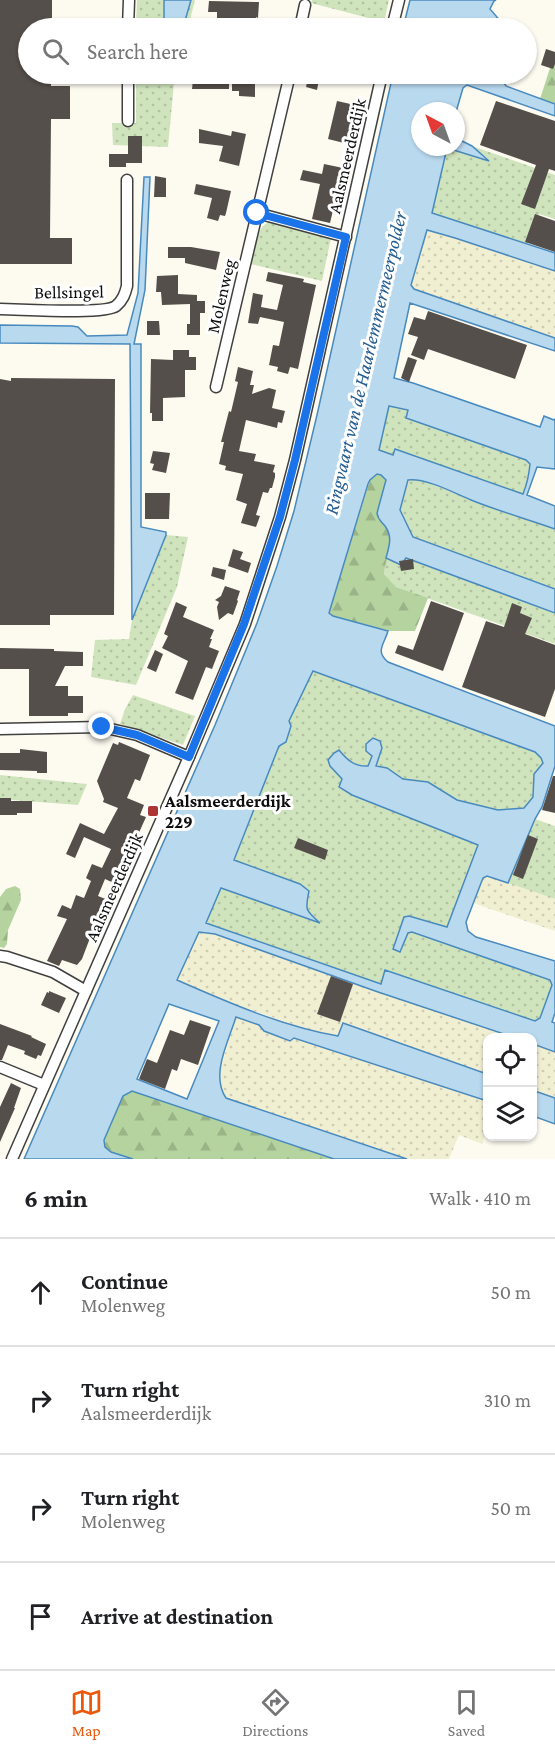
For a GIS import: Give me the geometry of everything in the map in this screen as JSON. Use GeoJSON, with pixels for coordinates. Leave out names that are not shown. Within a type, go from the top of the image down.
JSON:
{"type":"FeatureCollection","features":[{"type":"Feature","properties":{"kind":"street"},"geometry":{"type":"LineString","coordinates":[[128,18],[129,0]]}},
{"type":"Feature","properties":{"kind":"street"},"geometry":{"type":"LineString","coordinates":[[394,18],[399,0]]}},
{"type":"Feature","properties":{"kind":"street"},"geometry":{"type":"LineString","coordinates":[[302,18],[305,4]]}},
{"type":"Feature","properties":{"kind":"street"},"geometry":{"type":"LineString","coordinates":[[128,84],[128,120]]}},
{"type":"Feature","properties":{"kind":"street","name":"Molenweg"},"geometry":{"type":"LineString","coordinates":[[216,387],[288,84]]}},
{"type":"Feature","properties":{"kind":"street","name":"Aalsmeerderdijk"},"geometry":{"type":"LineString","coordinates":[[12,1159],[189,757],[244,624],[280,517],[295,460],[380,84]]}},
{"type":"Feature","properties":{"kind":"street","name":"Bellsingel"},"geometry":{"type":"LineString","coordinates":[[0,309],[107,310],[115,307],[124,298],[127,286],[127,180]]}},
{"type":"Feature","properties":{"kind":"street"},"geometry":{"type":"LineString","coordinates":[[257,213],[346,237]]}},
{"type":"Feature","properties":{"kind":"street"},"geometry":{"type":"LineString","coordinates":[[0,729],[102,727],[137,735],[189,757]]}},
{"type":"Feature","properties":{"kind":"street"},"geometry":{"type":"LineString","coordinates":[[3,956],[52,972],[86,991]]}},
{"type":"Feature","properties":{"kind":"street"},"geometry":{"type":"LineString","coordinates":[[0,1067],[44,1085]]}},
{"type":"Feature","properties":{"kind":"shaded area"},"geometry":{"type":"Polygon","coordinates":[[[427,230],[555,271],[555,338],[414,289],[411,285],[427,230]]]}},
{"type":"Feature","properties":{"kind":"shaded area"},"geometry":{"type":"Polygon","coordinates":[[[487,876],[555,899],[555,931],[473,903],[483,878],[487,876]]]}},
{"type":"Feature","properties":{"kind":"shaded area"},"geometry":{"type":"Polygon","coordinates":[[[199,932],[215,934],[501,1033],[483,1033],[483,1073],[343,1023],[338,1036],[315,1032],[225,1001],[176,980],[199,932]]]}},
{"type":"Feature","properties":{"kind":"shaded area"},"geometry":{"type":"Polygon","coordinates":[[[236,1016],[259,1025],[264,1031],[294,1038],[483,1100],[483,1141],[482,1144],[459,1135],[449,1159],[407,1159],[226,1098],[220,1090],[219,1074],[236,1016]]]}},
{"type":"Feature","properties":{"kind":"shaded area"},"geometry":{"type":"Polygon","coordinates":[[[537,1046],[555,1052],[555,1098],[537,1091],[537,1046]]]}},
{"type":"Feature","properties":{"kind":"green space"},"geometry":{"type":"Polygon","coordinates":[[[137,0],[195,0],[190,18],[136,18],[137,0]]]}},
{"type":"Feature","properties":{"kind":"green space"},"geometry":{"type":"Polygon","coordinates":[[[312,0],[389,0],[385,18],[369,18],[311,3],[312,0]]]}},
{"type":"Feature","properties":{"kind":"green space"},"geometry":{"type":"Polygon","coordinates":[[[555,60],[555,104],[540,99],[555,60]]]}},
{"type":"Feature","properties":{"kind":"green space"},"geometry":{"type":"Polygon","coordinates":[[[136,84],[174,84],[168,147],[113,145],[112,123],[136,123],[136,84]]]}},
{"type":"Feature","properties":{"kind":"green space"},"geometry":{"type":"Polygon","coordinates":[[[472,146],[555,175],[555,219],[539,214],[527,244],[432,213],[445,156],[465,156],[465,153],[488,159],[472,146]]]}},
{"type":"Feature","properties":{"kind":"green space"},"geometry":{"type":"Polygon","coordinates":[[[269,222],[331,238],[322,281],[251,264],[258,234],[269,222]]]}},
{"type":"Feature","properties":{"kind":"green space"},"geometry":{"type":"Polygon","coordinates":[[[389,406],[408,410],[406,418],[526,460],[530,464],[523,494],[395,450],[393,455],[379,450],[389,406]]]}},
{"type":"Feature","properties":{"kind":"green space"},"geometry":{"type":"Polygon","coordinates":[[[376,474],[381,475],[386,481],[377,513],[389,532],[390,538],[384,574],[396,587],[428,598],[415,631],[388,631],[329,613],[370,480],[376,474]]]}},
{"type":"Feature","properties":{"kind":"green space"},"geometry":{"type":"Polygon","coordinates":[[[413,479],[555,529],[555,589],[413,537],[400,510],[409,480],[413,479]]]}},
{"type":"Feature","properties":{"kind":"green space"},"geometry":{"type":"Polygon","coordinates":[[[166,535],[188,537],[177,587],[136,685],[91,677],[95,640],[129,639],[132,620],[166,535]]]}},
{"type":"Feature","properties":{"kind":"green space"},"geometry":{"type":"Polygon","coordinates":[[[386,558],[388,560],[405,558],[555,613],[555,644],[396,587],[384,574],[386,558]]]}},
{"type":"Feature","properties":{"kind":"green space"},"geometry":{"type":"Polygon","coordinates":[[[312,671],[535,752],[541,758],[543,763],[534,774],[533,797],[524,808],[498,810],[457,800],[428,782],[403,779],[387,768],[376,765],[372,756],[368,766],[364,767],[349,761],[330,766],[342,779],[339,788],[352,795],[479,845],[447,927],[409,916],[400,952],[408,933],[412,932],[550,980],[552,985],[540,1018],[535,1021],[386,970],[381,984],[206,923],[221,887],[318,922],[307,908],[309,891],[300,884],[234,861],[279,746],[286,742],[288,721],[312,671]]]}},
{"type":"Feature","properties":{"kind":"green space"},"geometry":{"type":"Polygon","coordinates":[[[133,695],[195,716],[183,745],[120,724],[133,695]]]}},
{"type":"Feature","properties":{"kind":"green space"},"geometry":{"type":"Polygon","coordinates":[[[0,775],[87,784],[78,805],[0,799],[0,775]]]}},
{"type":"Feature","properties":{"kind":"green space"},"geometry":{"type":"Polygon","coordinates":[[[535,819],[555,826],[555,899],[508,883],[535,819]]]}},
{"type":"Feature","properties":{"kind":"green space"},"geometry":{"type":"Polygon","coordinates":[[[15,886],[20,889],[21,900],[8,930],[7,944],[4,948],[0,947],[0,897],[6,889],[15,886]]]}},
{"type":"Feature","properties":{"kind":"green space"},"geometry":{"type":"Polygon","coordinates":[[[132,1091],[334,1159],[133,1159],[111,1152],[105,1147],[104,1140],[123,1096],[132,1091]]]}},
{"type":"Feature","properties":{"kind":"water"},"geometry":{"type":"Polygon","coordinates":[[[164,0],[191,0],[186,18],[164,18],[164,0]]]}},
{"type":"Feature","properties":{"kind":"water"},"geometry":{"type":"Polygon","coordinates":[[[410,0],[496,0],[490,9],[498,18],[406,18],[410,0]]]}},
{"type":"Feature","properties":{"kind":"water","name":"Ringvaart van de Haarlemmermeerpolder"},"geometry":{"type":"Polygon","coordinates":[[[391,84],[505,84],[555,104],[555,116],[467,85],[463,88],[459,102],[411,102],[411,156],[445,156],[432,213],[555,253],[555,271],[427,230],[411,285],[414,289],[555,338],[555,351],[410,303],[394,378],[540,427],[544,416],[555,419],[555,469],[537,467],[527,495],[555,506],[555,529],[481,504],[432,484],[415,480],[408,480],[400,510],[413,537],[555,589],[555,613],[406,558],[401,565],[386,558],[390,542],[389,534],[377,513],[386,480],[377,474],[368,484],[329,613],[388,631],[381,651],[388,662],[555,726],[555,766],[542,807],[508,883],[487,876],[483,878],[466,922],[468,931],[476,937],[555,961],[555,1013],[552,1022],[555,1023],[555,1052],[537,1045],[537,1033],[501,1033],[215,934],[199,932],[177,980],[297,1027],[338,1036],[343,1023],[483,1073],[483,1100],[294,1038],[290,1041],[264,1031],[259,1025],[236,1017],[220,1068],[222,1089],[226,1098],[407,1159],[334,1159],[132,1091],[123,1096],[104,1140],[105,1147],[111,1152],[133,1159],[24,1159],[215,725],[257,623],[294,511],[317,415],[391,84]],[[389,406],[379,450],[393,455],[395,449],[523,494],[530,464],[526,460],[406,418],[408,410],[389,406]],[[313,671],[289,721],[291,726],[286,742],[279,746],[234,860],[300,884],[309,891],[307,909],[320,923],[221,888],[206,923],[381,984],[385,970],[535,1021],[540,1018],[552,985],[550,980],[412,932],[408,933],[400,952],[393,949],[404,917],[409,916],[447,927],[478,845],[352,795],[339,787],[342,779],[330,766],[328,760],[339,750],[352,762],[368,766],[372,756],[366,751],[366,744],[373,738],[380,741],[382,748],[376,766],[387,768],[403,779],[428,782],[457,800],[498,810],[524,808],[533,797],[534,774],[543,763],[535,752],[313,671]],[[169,1004],[137,1079],[187,1099],[219,1021],[169,1004]]]}},
{"type":"Feature","properties":{"kind":"water"},"geometry":{"type":"Polygon","coordinates":[[[465,142],[472,146],[489,161],[465,154],[465,142]]]}},
{"type":"Feature","properties":{"kind":"water"},"geometry":{"type":"Polygon","coordinates":[[[144,177],[150,177],[145,290],[134,344],[141,344],[141,527],[166,532],[166,535],[132,620],[130,344],[0,343],[0,325],[72,326],[78,327],[87,336],[127,335],[138,293],[144,177]]]}},
{"type":"Feature","properties":{"kind":"water"},"geometry":{"type":"Polygon","coordinates":[[[537,1092],[555,1098],[555,1124],[537,1117],[537,1092]]]}},
{"type":"Feature","properties":{"kind":"building"},"geometry":{"type":"Polygon","coordinates":[[[0,0],[52,0],[52,18],[18,18],[18,84],[70,86],[70,119],[51,119],[50,238],[72,238],[72,264],[0,264],[0,0]]]}},
{"type":"Feature","properties":{"kind":"building"},"geometry":{"type":"Polygon","coordinates":[[[209,1],[259,2],[258,18],[217,18],[217,12],[208,12],[209,1]]]}},
{"type":"Feature","properties":{"kind":"building"},"geometry":{"type":"Polygon","coordinates":[[[546,49],[555,52],[553,69],[541,65],[546,49]]]}},
{"type":"Feature","properties":{"kind":"building"},"geometry":{"type":"Polygon","coordinates":[[[193,84],[229,84],[229,89],[192,89],[193,84]]]}},
{"type":"Feature","properties":{"kind":"building"},"geometry":{"type":"Polygon","coordinates":[[[232,84],[255,84],[255,97],[239,96],[239,91],[232,91],[232,84]]]}},
{"type":"Feature","properties":{"kind":"building"},"geometry":{"type":"Polygon","coordinates":[[[307,84],[318,84],[317,90],[306,87],[307,84]]]}},
{"type":"Feature","properties":{"kind":"building"},"geometry":{"type":"Polygon","coordinates":[[[337,101],[355,105],[348,144],[328,139],[337,101]]]}},
{"type":"Feature","properties":{"kind":"building"},"geometry":{"type":"Polygon","coordinates":[[[496,101],[555,121],[555,171],[549,169],[535,209],[521,204],[536,165],[480,145],[496,101]]]}},
{"type":"Feature","properties":{"kind":"building"},"geometry":{"type":"Polygon","coordinates":[[[199,129],[231,136],[232,131],[246,134],[239,166],[219,161],[223,146],[199,143],[199,129]]]}},
{"type":"Feature","properties":{"kind":"building"},"geometry":{"type":"Polygon","coordinates":[[[128,136],[142,136],[142,163],[126,163],[126,167],[109,167],[109,154],[128,154],[128,136]]]}},
{"type":"Feature","properties":{"kind":"building"},"geometry":{"type":"Polygon","coordinates":[[[324,164],[343,168],[330,223],[312,219],[320,184],[300,180],[303,170],[322,174],[324,164]]]}},
{"type":"Feature","properties":{"kind":"building"},"geometry":{"type":"Polygon","coordinates":[[[155,176],[166,178],[166,197],[154,197],[155,176]]]}},
{"type":"Feature","properties":{"kind":"building"},"geometry":{"type":"Polygon","coordinates":[[[196,184],[231,191],[225,216],[220,215],[218,221],[207,218],[212,198],[194,194],[196,184]]]}},
{"type":"Feature","properties":{"kind":"building"},"geometry":{"type":"Polygon","coordinates":[[[535,214],[555,221],[555,252],[525,242],[535,214]]]}},
{"type":"Feature","properties":{"kind":"building"},"geometry":{"type":"Polygon","coordinates":[[[168,247],[191,247],[220,252],[216,270],[185,263],[185,258],[168,258],[168,247]]]}},
{"type":"Feature","properties":{"kind":"building"},"geometry":{"type":"Polygon","coordinates":[[[268,272],[304,279],[303,282],[316,285],[298,369],[290,367],[288,374],[277,371],[278,367],[269,365],[273,345],[279,346],[284,322],[260,317],[258,324],[248,323],[253,293],[263,295],[261,307],[277,310],[283,285],[266,281],[268,272]]]}},
{"type":"Feature","properties":{"kind":"building"},"geometry":{"type":"Polygon","coordinates":[[[178,275],[178,294],[197,295],[197,301],[205,301],[205,313],[200,313],[200,335],[187,335],[187,324],[190,324],[190,304],[162,305],[161,292],[156,292],[157,276],[178,275]]]}},
{"type":"Feature","properties":{"kind":"building"},"geometry":{"type":"Polygon","coordinates":[[[428,311],[527,345],[515,379],[428,349],[424,360],[411,355],[418,337],[408,334],[414,317],[425,320],[428,311]]]}},
{"type":"Feature","properties":{"kind":"building"},"geometry":{"type":"Polygon","coordinates":[[[147,321],[159,321],[160,335],[147,335],[147,321]]]}},
{"type":"Feature","properties":{"kind":"building"},"geometry":{"type":"Polygon","coordinates":[[[173,350],[189,350],[189,357],[196,357],[196,370],[185,370],[185,397],[163,398],[163,421],[152,421],[152,413],[150,413],[151,359],[173,360],[173,350]]]}},
{"type":"Feature","properties":{"kind":"building"},"geometry":{"type":"Polygon","coordinates":[[[408,357],[417,360],[409,382],[401,378],[408,357]]]}},
{"type":"Feature","properties":{"kind":"building"},"geometry":{"type":"Polygon","coordinates":[[[238,367],[253,371],[250,385],[254,385],[252,394],[269,388],[276,390],[272,408],[285,411],[282,423],[278,422],[277,428],[246,420],[239,451],[256,454],[254,461],[275,465],[272,488],[268,493],[263,492],[256,515],[260,516],[256,527],[241,523],[247,504],[236,500],[243,474],[225,470],[226,466],[219,464],[224,442],[221,442],[238,382],[235,381],[238,367]]]}},
{"type":"Feature","properties":{"kind":"building"},"geometry":{"type":"Polygon","coordinates":[[[11,378],[115,379],[114,615],[50,615],[50,625],[0,625],[0,379],[11,381],[11,378]]]}},
{"type":"Feature","properties":{"kind":"building"},"geometry":{"type":"Polygon","coordinates":[[[153,451],[170,453],[166,473],[152,470],[154,464],[150,463],[153,451]]]}},
{"type":"Feature","properties":{"kind":"building"},"geometry":{"type":"Polygon","coordinates":[[[145,493],[170,493],[169,519],[145,519],[145,493]]]}},
{"type":"Feature","properties":{"kind":"building"},"geometry":{"type":"Polygon","coordinates":[[[233,549],[243,552],[240,559],[251,563],[248,573],[228,566],[233,549]]]}},
{"type":"Feature","properties":{"kind":"building"},"geometry":{"type":"Polygon","coordinates":[[[413,559],[414,569],[401,571],[399,561],[413,559]]]}},
{"type":"Feature","properties":{"kind":"building"},"geometry":{"type":"Polygon","coordinates":[[[213,567],[226,570],[224,580],[211,576],[213,567]]]}},
{"type":"Feature","properties":{"kind":"building"},"geometry":{"type":"Polygon","coordinates":[[[225,586],[240,591],[233,615],[228,613],[219,620],[217,607],[219,602],[215,600],[221,596],[225,586]]]}},
{"type":"Feature","properties":{"kind":"building"},"geometry":{"type":"Polygon","coordinates":[[[431,601],[464,613],[443,671],[395,653],[398,645],[413,650],[431,601]]]}},
{"type":"Feature","properties":{"kind":"building"},"geometry":{"type":"Polygon","coordinates":[[[176,602],[187,607],[183,617],[214,630],[209,647],[219,651],[212,669],[206,667],[193,700],[175,693],[188,661],[162,648],[168,636],[164,634],[176,602]]]}},
{"type":"Feature","properties":{"kind":"building"},"geometry":{"type":"Polygon","coordinates":[[[512,603],[522,607],[520,613],[532,618],[525,634],[555,645],[555,689],[545,717],[462,687],[486,621],[504,627],[512,603]]]}},
{"type":"Feature","properties":{"kind":"building"},"geometry":{"type":"Polygon","coordinates":[[[0,648],[83,652],[83,666],[65,666],[55,686],[68,686],[68,696],[83,696],[83,713],[68,713],[68,716],[29,716],[29,669],[0,669],[0,648]]]}},
{"type":"Feature","properties":{"kind":"building"},"geometry":{"type":"Polygon","coordinates":[[[155,650],[163,654],[156,672],[147,668],[155,650]]]}},
{"type":"Feature","properties":{"kind":"building"},"geometry":{"type":"Polygon","coordinates":[[[119,742],[150,755],[140,781],[135,779],[127,798],[144,805],[140,815],[146,817],[116,884],[105,879],[98,896],[108,900],[82,959],[77,965],[62,960],[59,966],[47,961],[67,919],[57,916],[62,905],[71,909],[76,895],[84,898],[91,881],[86,878],[92,864],[102,868],[111,849],[84,837],[75,858],[66,854],[80,823],[104,834],[118,808],[103,802],[97,781],[113,743],[118,745],[119,742]]]}},
{"type":"Feature","properties":{"kind":"building"},"geometry":{"type":"Polygon","coordinates":[[[20,749],[47,752],[47,773],[0,770],[0,753],[20,753],[20,749]]]}},
{"type":"Feature","properties":{"kind":"building"},"geometry":{"type":"Polygon","coordinates":[[[553,776],[555,776],[555,813],[542,810],[553,776]]]}},
{"type":"Feature","properties":{"kind":"building"},"geometry":{"type":"Polygon","coordinates":[[[0,798],[11,798],[11,801],[32,801],[32,813],[0,815],[0,798]]]}},
{"type":"Feature","properties":{"kind":"building"},"geometry":{"type":"Polygon","coordinates":[[[528,835],[538,839],[523,879],[513,875],[528,835]]]}},
{"type":"Feature","properties":{"kind":"building"},"geometry":{"type":"Polygon","coordinates":[[[298,838],[328,850],[325,860],[294,848],[298,838]]]}},
{"type":"Feature","properties":{"kind":"building"},"geometry":{"type":"Polygon","coordinates":[[[331,976],[353,984],[340,1022],[317,1014],[331,976]]]}},
{"type":"Feature","properties":{"kind":"building"},"geometry":{"type":"Polygon","coordinates":[[[49,991],[66,998],[59,1013],[41,1005],[49,991]]]}},
{"type":"Feature","properties":{"kind":"building"},"geometry":{"type":"Polygon","coordinates":[[[190,1020],[211,1027],[198,1065],[181,1059],[177,1071],[172,1069],[165,1089],[139,1079],[147,1059],[157,1063],[170,1030],[184,1035],[190,1020]]]}},
{"type":"Feature","properties":{"kind":"building"},"geometry":{"type":"Polygon","coordinates":[[[0,1024],[46,1044],[41,1056],[38,1055],[36,1059],[24,1054],[25,1051],[8,1045],[0,1060],[0,1024]]]}},
{"type":"Feature","properties":{"kind":"building"},"geometry":{"type":"Polygon","coordinates":[[[11,1083],[21,1088],[0,1142],[0,1107],[11,1083]]]}},
{"type":"Feature","properties":{"kind":"place","name":"Aalsmeerderdijk 229"},"geometry":{"type":"Point","coordinates":[153,811]}},
{"type":"Feature","properties":{"kind":"route"},"geometry":{"type":"LineString","coordinates":[[102,727],[137,735],[189,757],[244,624],[280,517],[346,237],[257,213]]}}]}
